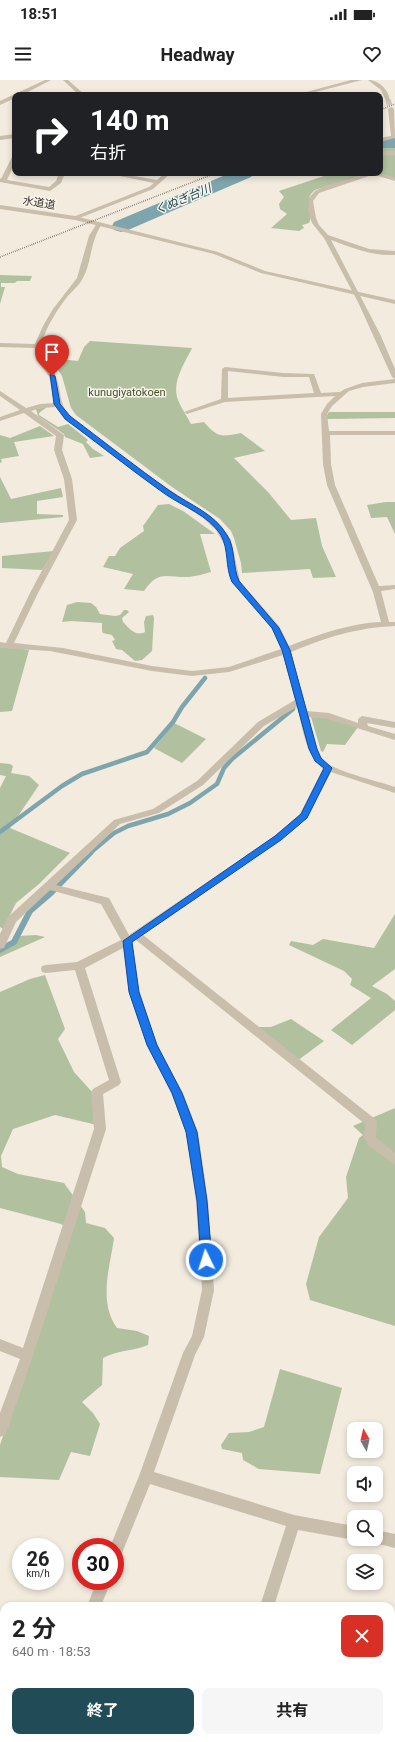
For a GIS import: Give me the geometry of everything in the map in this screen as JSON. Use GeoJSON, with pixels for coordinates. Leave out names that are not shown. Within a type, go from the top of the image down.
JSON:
{"type":"FeatureCollection","features":[{"type":"Feature","properties":{"kind":"street"},"geometry":{"type":"LineString","coordinates":[[27,92],[36,89],[49,80]]}},
{"type":"Feature","properties":{"kind":"street"},"geometry":{"type":"LineString","coordinates":[[65,80],[79,92]]}},
{"type":"Feature","properties":{"kind":"street"},"geometry":{"type":"LineString","coordinates":[[309,92],[341,83],[360,80]]}},
{"type":"Feature","properties":{"kind":"street"},"geometry":{"type":"LineString","coordinates":[[370,80],[383,89],[388,99],[383,100]]}},
{"type":"Feature","properties":{"kind":"street"},"geometry":{"type":"LineString","coordinates":[[0,103],[12,99]]}},
{"type":"Feature","properties":{"kind":"street"},"geometry":{"type":"LineString","coordinates":[[383,139],[394,137],[390,109]]}},
{"type":"Feature","properties":{"kind":"street"},"geometry":{"type":"LineString","coordinates":[[0,138],[12,136]]}},
{"type":"Feature","properties":{"kind":"street"},"geometry":{"type":"LineString","coordinates":[[383,153],[395,153]]}},
{"type":"Feature","properties":{"kind":"street"},"geometry":{"type":"LineString","coordinates":[[12,162],[2,180],[50,189],[59,182],[61,176]]}},
{"type":"Feature","properties":{"kind":"street"},"geometry":{"type":"LineString","coordinates":[[125,176],[158,182]]}},
{"type":"Feature","properties":{"kind":"street"},"geometry":{"type":"LineString","coordinates":[[75,218],[151,188],[165,176]]}},
{"type":"Feature","properties":{"kind":"street"},"geometry":{"type":"LineString","coordinates":[[366,176],[322,189],[314,193],[310,199],[310,208],[314,221],[326,236],[339,264],[356,293],[395,377]]}},
{"type":"Feature","properties":{"kind":"street"},"geometry":{"type":"LineString","coordinates":[[383,176],[395,179]]}},
{"type":"Feature","properties":{"kind":"street","name":"水道道"},"geometry":{"type":"LineString","coordinates":[[0,207],[75,218],[216,253],[263,272],[395,302]]}},
{"type":"Feature","properties":{"kind":"street"},"geometry":{"type":"LineString","coordinates":[[99,224],[92,232],[88,253],[80,277],[64,297],[40,338],[38,346],[38,357],[52,376],[57,404],[68,418],[169,493],[206,516],[217,525],[229,546],[232,574],[236,582],[276,628],[286,650],[318,760],[328,768],[395,790]]}},
{"type":"Feature","properties":{"kind":"street"},"geometry":{"type":"LineString","coordinates":[[326,236],[367,251],[395,254]]}},
{"type":"Feature","properties":{"kind":"street"},"geometry":{"type":"LineString","coordinates":[[0,345],[38,346]]}},
{"type":"Feature","properties":{"kind":"street"},"geometry":{"type":"LineString","coordinates":[[385,354],[393,351]]}},
{"type":"Feature","properties":{"kind":"street"},"geometry":{"type":"LineString","coordinates":[[224,400],[225,369],[283,375],[312,375],[318,395]]}},
{"type":"Feature","properties":{"kind":"street"},"geometry":{"type":"LineString","coordinates":[[0,394],[60,435],[58,450],[68,479],[73,520],[4,645],[91,656],[147,668],[202,673],[242,667],[286,650],[345,631],[390,624],[331,485],[327,464],[324,414],[329,405],[347,390],[362,385],[395,381]]}},
{"type":"Feature","properties":{"kind":"street"},"geometry":{"type":"LineString","coordinates":[[187,412],[224,400],[240,398],[341,394]]}},
{"type":"Feature","properties":{"kind":"street"},"geometry":{"type":"LineString","coordinates":[[0,419],[25,410],[57,404]]}},
{"type":"Feature","properties":{"kind":"street"},"geometry":{"type":"LineString","coordinates":[[326,433],[395,433]]}},
{"type":"Feature","properties":{"kind":"street"},"geometry":{"type":"LineString","coordinates":[[375,589],[395,587]]}},
{"type":"Feature","properties":{"kind":"street"},"geometry":{"type":"LineString","coordinates":[[0,945],[12,920],[117,822],[156,811],[200,783],[261,724],[301,701]]}},
{"type":"Feature","properties":{"kind":"street"},"geometry":{"type":"LineString","coordinates":[[304,714],[329,716],[395,737]]}},
{"type":"Feature","properties":{"kind":"street"},"geometry":{"type":"LineString","coordinates":[[364,728],[362,719],[395,725]]}},
{"type":"Feature","properties":{"kind":"street"},"geometry":{"type":"LineString","coordinates":[[46,969],[79,966],[132,938],[278,838],[304,816],[328,768]]}},
{"type":"Feature","properties":{"kind":"street"},"geometry":{"type":"LineString","coordinates":[[48,886],[105,901],[132,938],[371,1122],[370,1137],[373,1143],[395,1160]]}},
{"type":"Feature","properties":{"kind":"street"},"geometry":{"type":"LineString","coordinates":[[121,1538],[146,1476],[189,1353],[198,1337],[208,1290],[202,1201],[192,1132],[177,1093],[152,1045],[134,992],[132,938]]}},
{"type":"Feature","properties":{"kind":"street"},"geometry":{"type":"LineString","coordinates":[[1,1425],[27,1356],[100,1129],[97,1092],[115,1082],[79,966]]}},
{"type":"Feature","properties":{"kind":"street"},"geometry":{"type":"LineString","coordinates":[[0,1345],[27,1356]]}},
{"type":"Feature","properties":{"kind":"street"},"geometry":{"type":"LineString","coordinates":[[146,1476],[294,1522],[347,1532]]}},
{"type":"Feature","properties":{"kind":"street"},"geometry":{"type":"LineString","coordinates":[[268,1602],[294,1522]]}},
{"type":"Feature","properties":{"kind":"street"},"geometry":{"type":"LineString","coordinates":[[383,1538],[395,1541]]}},
{"type":"Feature","properties":{"kind":"street"},"geometry":{"type":"LineString","coordinates":[[96,1602],[100,1590]]}},
{"type":"Feature","properties":{"kind":"green space"},"geometry":{"type":"Polygon","coordinates":[[[395,139],[395,178],[383,175],[383,141],[395,139]]]}},
{"type":"Feature","properties":{"kind":"green space"},"geometry":{"type":"Polygon","coordinates":[[[324,176],[360,176],[315,190],[309,198],[311,214],[309,223],[302,225],[304,228],[299,231],[271,228],[287,214],[280,209],[279,204],[284,197],[279,191],[324,176]]]}},
{"type":"Feature","properties":{"kind":"green space"},"geometry":{"type":"Polygon","coordinates":[[[0,275],[32,276],[30,281],[1,283],[1,287],[5,287],[0,304],[0,275]]]}},
{"type":"Feature","properties":{"kind":"green space","name":"kunugiyatokoen"},"geometry":{"type":"Polygon","coordinates":[[[90,341],[192,348],[180,373],[176,386],[178,400],[191,424],[204,422],[213,431],[220,435],[241,433],[265,451],[234,458],[268,492],[291,520],[316,518],[322,546],[336,577],[313,578],[310,569],[242,573],[241,563],[234,538],[231,531],[220,519],[172,487],[76,415],[71,408],[62,376],[50,358],[78,361],[84,347],[90,341]]]}},
{"type":"Feature","properties":{"kind":"green space"},"geometry":{"type":"Polygon","coordinates":[[[47,407],[39,413],[39,415],[58,427],[68,424],[88,440],[86,442],[93,449],[104,456],[90,458],[83,444],[65,437],[64,434],[38,416],[36,409],[47,407]]]}},
{"type":"Feature","properties":{"kind":"green space"},"geometry":{"type":"Polygon","coordinates":[[[329,412],[395,412],[395,418],[327,419],[329,412]]]}},
{"type":"Feature","properties":{"kind":"green space"},"geometry":{"type":"Polygon","coordinates":[[[40,426],[54,436],[14,442],[19,456],[1,459],[2,462],[0,463],[0,435],[10,438],[40,426]]]}},
{"type":"Feature","properties":{"kind":"green space"},"geometry":{"type":"Polygon","coordinates":[[[0,477],[11,499],[61,488],[63,497],[37,501],[37,514],[63,515],[63,517],[0,523],[0,477]]]}},
{"type":"Feature","properties":{"kind":"green space"},"geometry":{"type":"Polygon","coordinates":[[[395,502],[395,534],[387,517],[371,518],[367,505],[395,502]]]}},
{"type":"Feature","properties":{"kind":"green space"},"geometry":{"type":"Polygon","coordinates":[[[169,504],[183,511],[215,534],[200,534],[211,572],[189,577],[159,577],[149,584],[144,591],[124,589],[133,574],[103,567],[109,556],[115,556],[120,548],[144,531],[143,526],[158,505],[169,504]]]}},
{"type":"Feature","properties":{"kind":"green space"},"geometry":{"type":"Polygon","coordinates":[[[54,551],[42,570],[2,568],[2,556],[54,551]]]}},
{"type":"Feature","properties":{"kind":"green space"},"geometry":{"type":"Polygon","coordinates":[[[77,602],[91,603],[96,607],[100,614],[115,616],[120,615],[124,610],[127,610],[129,612],[122,618],[123,622],[135,633],[145,632],[144,622],[146,616],[153,615],[152,651],[142,660],[135,661],[122,650],[116,649],[112,641],[115,640],[112,635],[103,633],[102,623],[71,621],[62,622],[67,605],[77,602]]]}},
{"type":"Feature","properties":{"kind":"green space"},"geometry":{"type":"Polygon","coordinates":[[[0,646],[29,650],[12,711],[0,712],[0,646]]]}},
{"type":"Feature","properties":{"kind":"green space"},"geometry":{"type":"Polygon","coordinates":[[[311,717],[329,718],[358,727],[345,745],[327,744],[323,752],[321,751],[311,717]]]}},
{"type":"Feature","properties":{"kind":"green space"},"geometry":{"type":"Polygon","coordinates":[[[174,723],[206,739],[182,763],[154,748],[174,723]]]}},
{"type":"Feature","properties":{"kind":"green space"},"geometry":{"type":"Polygon","coordinates":[[[0,763],[10,764],[13,766],[11,773],[29,776],[39,785],[10,828],[70,853],[39,884],[16,903],[3,929],[0,927],[0,788],[6,776],[0,775],[0,763]]]}},
{"type":"Feature","properties":{"kind":"green space"},"geometry":{"type":"Polygon","coordinates":[[[395,914],[395,969],[372,986],[387,994],[395,1001],[395,1010],[352,1045],[331,1030],[371,998],[350,985],[352,979],[344,971],[289,945],[291,941],[313,945],[323,939],[374,948],[395,914]]]}},
{"type":"Feature","properties":{"kind":"green space"},"geometry":{"type":"Polygon","coordinates":[[[36,935],[45,937],[0,957],[0,952],[15,943],[19,936],[36,935]]]}},
{"type":"Feature","properties":{"kind":"green space"},"geometry":{"type":"Polygon","coordinates":[[[45,975],[65,1029],[58,1039],[74,1072],[93,1093],[97,1125],[55,1115],[13,1129],[1,1156],[2,1167],[18,1174],[64,1183],[85,1212],[86,1223],[105,1228],[114,1238],[107,1284],[108,1307],[111,1318],[117,1328],[137,1331],[149,1336],[148,1345],[114,1353],[103,1358],[102,1385],[82,1402],[93,1413],[100,1424],[90,1456],[71,1452],[59,1480],[0,1477],[0,1445],[71,1230],[61,1224],[0,1208],[0,992],[30,979],[45,975]]]}},
{"type":"Feature","properties":{"kind":"green space"},"geometry":{"type":"Polygon","coordinates":[[[291,1019],[324,1041],[297,1061],[257,1027],[271,1027],[291,1019]]]}},
{"type":"Feature","properties":{"kind":"green space"},"geometry":{"type":"Polygon","coordinates":[[[395,1108],[395,1326],[310,1300],[306,1284],[319,1237],[348,1198],[346,1177],[359,1138],[363,1135],[353,1126],[395,1108]]]}},
{"type":"Feature","properties":{"kind":"green space"},"geometry":{"type":"Polygon","coordinates":[[[280,1369],[342,1388],[320,1474],[259,1469],[243,1460],[242,1453],[222,1449],[221,1445],[229,1433],[249,1432],[264,1427],[280,1369]]]}},
{"type":"Feature","properties":{"kind":"waterway","name":"くぬぎ台川"},"geometry":{"type":"LineString","coordinates":[[383,143],[395,143]]}},
{"type":"Feature","properties":{"kind":"waterway","name":"くぬぎ台川"},"geometry":{"type":"LineString","coordinates":[[121,226],[238,176]]}},
{"type":"Feature","properties":{"kind":"waterway"},"geometry":{"type":"LineString","coordinates":[[0,832],[62,786],[82,774],[147,752],[173,722],[182,707],[205,678]]}},
{"type":"Feature","properties":{"kind":"waterway"},"geometry":{"type":"LineString","coordinates":[[90,853],[114,833],[128,826],[168,814],[190,803],[217,784],[224,768],[232,759],[293,709]]}},
{"type":"Feature","properties":{"kind":"waterway"},"geometry":{"type":"LineString","coordinates":[[0,950],[14,942],[30,911],[51,893],[90,853]]}},
{"type":"Feature","properties":{"kind":"tunnel"},"geometry":{"type":"LineString","coordinates":[[388,100],[391,109]]}},
{"type":"Feature","properties":{"kind":"railway"},"geometry":{"type":"LineString","coordinates":[[383,109],[395,104]]}},
{"type":"Feature","properties":{"kind":"railway"},"geometry":{"type":"LineString","coordinates":[[0,257],[208,176]]}},
{"type":"Feature","properties":{"kind":"route"},"geometry":{"type":"LineString","coordinates":[[52,376],[57,404],[60,410],[68,418],[169,493],[206,516],[217,525],[229,546],[232,574],[236,582],[276,628],[286,650],[313,749],[318,760],[328,768],[304,816],[278,838],[128,941],[134,992],[152,1045],[177,1093],[192,1132],[202,1201],[206,1260]]}}]}
